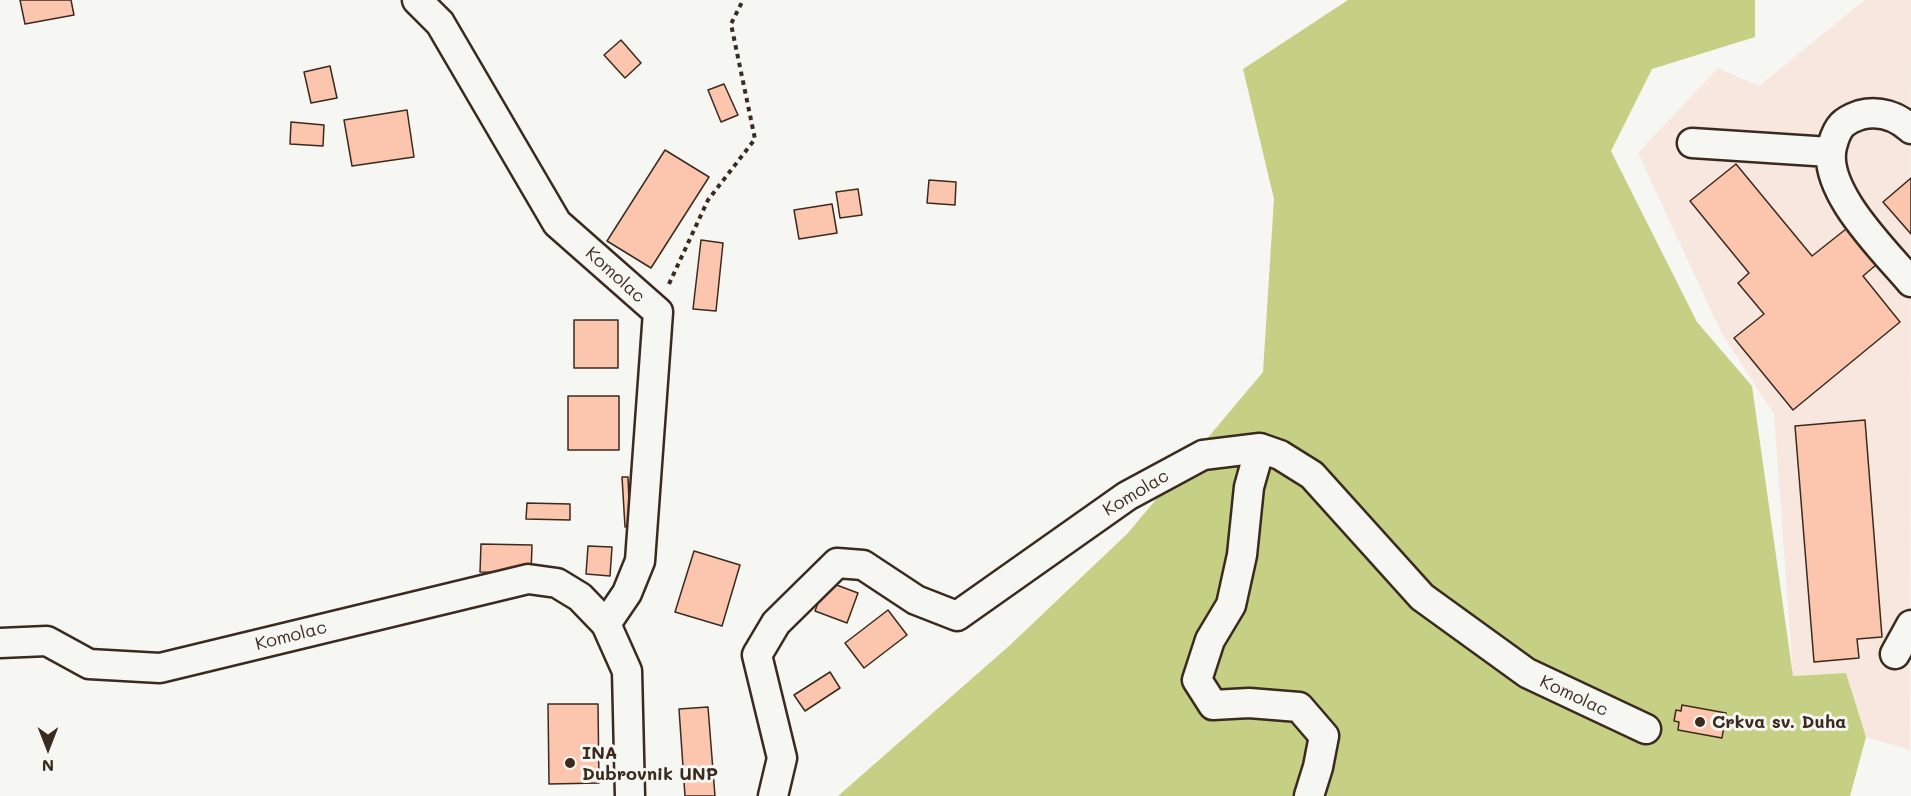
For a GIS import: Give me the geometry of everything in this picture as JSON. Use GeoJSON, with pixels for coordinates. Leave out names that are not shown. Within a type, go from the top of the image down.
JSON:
{"type":"FeatureCollection","features":[{"type":"Feature","properties":{"kind":"street","name":"Komolac"},"geometry":{"type":"LineString","coordinates":[[417,0],[440,23],[558,223],[658,312],[640,561],[627,593],[606,624]]}},
{"type":"Feature","properties":{"kind":"street"},"geometry":{"type":"LineString","coordinates":[[1911,129],[1903,122],[1884,114],[1866,114],[1849,119],[1837,129],[1830,152],[1832,176],[1850,209],[1911,282]]}},
{"type":"Feature","properties":{"kind":"street"},"geometry":{"type":"LineString","coordinates":[[1692,143],[1830,152]]}},
{"type":"Feature","properties":{"kind":"street","name":"Komolac"},"geometry":{"type":"LineString","coordinates":[[773,796],[782,758],[757,655],[776,623],[837,563],[863,565],[916,600],[957,616],[1127,496],[1203,455],[1260,448],[1280,455],[1312,475],[1422,597],[1527,674],[1646,729]]}},
{"type":"Feature","properties":{"kind":"street"},"geometry":{"type":"LineString","coordinates":[[1260,448],[1250,487],[1242,555],[1232,605],[1210,640],[1197,680],[1214,705],[1250,703],[1299,707],[1324,736],[1309,796]]}},
{"type":"Feature","properties":{"kind":"street","name":"Komolac"},"geometry":{"type":"LineString","coordinates":[[0,643],[47,641],[89,664],[160,668],[528,579],[557,583],[580,597],[606,624],[627,671],[630,796]]}},
{"type":"Feature","properties":{"kind":"street"},"geometry":{"type":"LineString","coordinates":[[1895,654],[1911,625]]}},
{"type":"Feature","properties":{"kind":"path"},"geometry":{"type":"LineString","coordinates":[[658,312],[675,268],[708,200],[755,139],[731,24],[743,0]]}},
{"type":"Feature","properties":{"kind":"shaded area"},"geometry":{"type":"Polygon","coordinates":[[[1865,0],[1911,0],[1910,750],[1866,737],[1846,673],[1793,676],[1774,414],[1722,334],[1638,153],[1718,68],[1759,86],[1865,0]]]}},
{"type":"Feature","properties":{"kind":"green space"},"geometry":{"type":"Polygon","coordinates":[[[1348,0],[1755,0],[1755,37],[1652,69],[1611,151],[1697,322],[1752,386],[1793,676],[1846,673],[1866,737],[1850,796],[838,796],[1009,646],[1127,534],[1263,372],[1274,199],[1243,69],[1348,0]]]}},
{"type":"Feature","properties":{"kind":"building"},"geometry":{"type":"Polygon","coordinates":[[[20,0],[71,0],[74,15],[25,24],[20,0]]]}},
{"type":"Feature","properties":{"kind":"building"},"geometry":{"type":"Polygon","coordinates":[[[621,40],[641,63],[625,78],[604,55],[621,40]]]}},
{"type":"Feature","properties":{"kind":"building"},"geometry":{"type":"Polygon","coordinates":[[[330,66],[337,98],[311,103],[304,72],[330,66]]]}},
{"type":"Feature","properties":{"kind":"building"},"geometry":{"type":"Polygon","coordinates":[[[724,84],[738,115],[721,122],[708,90],[724,84]]]}},
{"type":"Feature","properties":{"kind":"building"},"geometry":{"type":"Polygon","coordinates":[[[407,110],[414,157],[352,166],[344,120],[407,110]]]}},
{"type":"Feature","properties":{"kind":"building"},"geometry":{"type":"Polygon","coordinates":[[[291,122],[324,125],[323,146],[290,144],[291,122]]]}},
{"type":"Feature","properties":{"kind":"building"},"geometry":{"type":"Polygon","coordinates":[[[665,150],[709,177],[651,268],[607,241],[665,150]]]}},
{"type":"Feature","properties":{"kind":"building"},"geometry":{"type":"Polygon","coordinates":[[[1736,164],[1812,256],[1846,229],[1876,265],[1863,276],[1900,322],[1793,410],[1734,338],[1764,314],[1738,283],[1749,273],[1690,201],[1736,164]]]}},
{"type":"Feature","properties":{"kind":"building"},"geometry":{"type":"Polygon","coordinates":[[[1911,178],[1911,234],[1883,202],[1911,178]]]}},
{"type":"Feature","properties":{"kind":"building"},"geometry":{"type":"Polygon","coordinates":[[[929,180],[956,182],[955,205],[927,203],[929,180]]]}},
{"type":"Feature","properties":{"kind":"building"},"geometry":{"type":"Polygon","coordinates":[[[858,189],[862,215],[840,218],[836,192],[858,189]]]}},
{"type":"Feature","properties":{"kind":"building"},"geometry":{"type":"Polygon","coordinates":[[[832,204],[837,233],[799,239],[794,210],[832,204]]]}},
{"type":"Feature","properties":{"kind":"building"},"geometry":{"type":"Polygon","coordinates":[[[701,240],[723,243],[716,311],[693,309],[701,240]]]}},
{"type":"Feature","properties":{"kind":"building"},"geometry":{"type":"Polygon","coordinates":[[[574,320],[618,320],[618,368],[574,368],[574,320]]]}},
{"type":"Feature","properties":{"kind":"building"},"geometry":{"type":"Polygon","coordinates":[[[568,396],[619,396],[619,450],[568,450],[568,396]]]}},
{"type":"Feature","properties":{"kind":"building"},"geometry":{"type":"Polygon","coordinates":[[[1865,420],[1882,637],[1857,639],[1859,658],[1814,662],[1795,426],[1865,420]]]}},
{"type":"Feature","properties":{"kind":"building"},"geometry":{"type":"Polygon","coordinates":[[[622,477],[628,477],[630,527],[625,527],[622,477]]]}},
{"type":"Feature","properties":{"kind":"building"},"geometry":{"type":"Polygon","coordinates":[[[527,503],[570,504],[570,520],[526,519],[527,503]]]}},
{"type":"Feature","properties":{"kind":"building"},"geometry":{"type":"Polygon","coordinates":[[[481,544],[532,545],[531,573],[480,572],[481,544]]]}},
{"type":"Feature","properties":{"kind":"building"},"geometry":{"type":"Polygon","coordinates":[[[588,546],[612,547],[610,576],[586,574],[588,546]]]}},
{"type":"Feature","properties":{"kind":"building"},"geometry":{"type":"Polygon","coordinates":[[[694,551],[740,565],[722,626],[675,612],[694,551]]]}},
{"type":"Feature","properties":{"kind":"building"},"geometry":{"type":"Polygon","coordinates":[[[826,581],[858,593],[847,623],[815,611],[826,581]]]}},
{"type":"Feature","properties":{"kind":"building"},"geometry":{"type":"Polygon","coordinates":[[[888,610],[907,635],[864,668],[845,643],[888,610]]]}},
{"type":"Feature","properties":{"kind":"building"},"geometry":{"type":"Polygon","coordinates":[[[830,672],[840,688],[805,711],[794,695],[830,672]]]}},
{"type":"Feature","properties":{"kind":"building"},"geometry":{"type":"Polygon","coordinates":[[[548,704],[598,704],[599,783],[549,784],[548,704]]]}},
{"type":"Feature","properties":{"kind":"building","name":"Crkva sv. Duha"},"geometry":{"type":"Polygon","coordinates":[[[1682,705],[1726,713],[1722,738],[1678,730],[1679,722],[1674,721],[1676,710],[1681,711],[1682,705]]]}},
{"type":"Feature","properties":{"kind":"building"},"geometry":{"type":"Polygon","coordinates":[[[708,707],[715,796],[685,796],[679,709],[708,707]]]}},
{"type":"Feature","properties":{"kind":"place","name":"Crkva sv. Duha"},"geometry":{"type":"Point","coordinates":[1700,722]}},
{"type":"Feature","properties":{"kind":"place","name":"INA Dubrovnik UNP"},"geometry":{"type":"Point","coordinates":[570,763]}}]}
